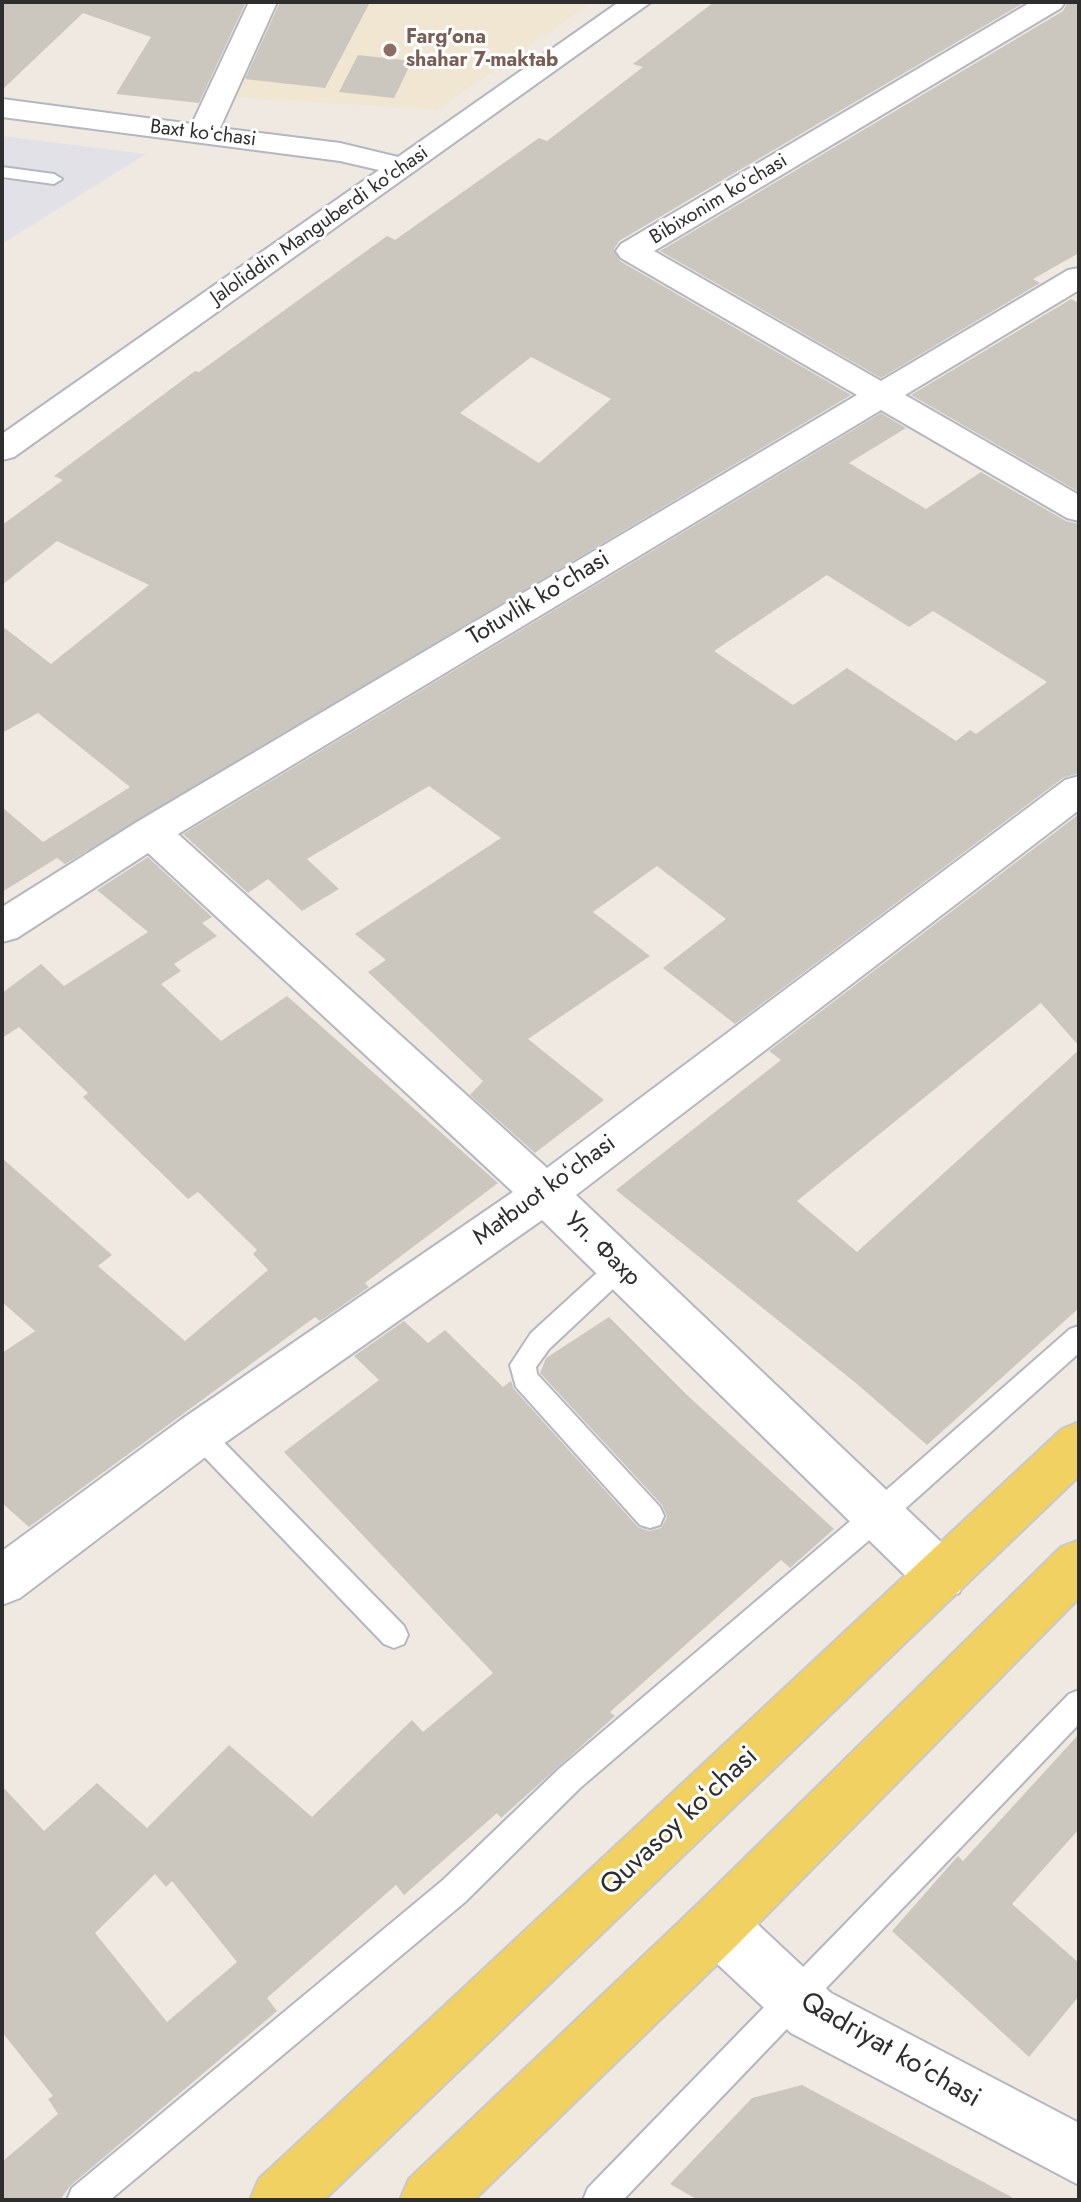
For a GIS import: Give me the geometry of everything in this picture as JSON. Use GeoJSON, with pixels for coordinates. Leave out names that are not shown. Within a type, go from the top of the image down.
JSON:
{"type":"FeatureCollection","features":[{"type":"Feature","properties":{"kind":"main road","name":"Quvasoy koʻchasi"},"geometry":{"type":"LineString","coordinates":[[280,2200],[1079,1444]]}},
{"type":"Feature","properties":{"kind":"main road"},"geometry":{"type":"LineString","coordinates":[[430,2200],[717,1925],[1079,1563]]}},
{"type":"Feature","properties":{"kind":"street"},"geometry":{"type":"LineString","coordinates":[[202,134],[263,2]]}},
{"type":"Feature","properties":{"kind":"street","name":"Jaloliddin Manguberdi ko'chasi"},"geometry":{"type":"LineString","coordinates":[[2,450],[637,2]]}},
{"type":"Feature","properties":{"kind":"street","name":"Bibixonim koʻchasi"},"geometry":{"type":"LineString","coordinates":[[881,394],[632,251],[1051,2]]}},
{"type":"Feature","properties":{"kind":"street","name":"Baxt koʻchasi"},"geometry":{"type":"LineString","coordinates":[[2,108],[340,152],[404,167]]}},
{"type":"Feature","properties":{"kind":"street","name":"Totuvlik koʻchasi"},"geometry":{"type":"LineString","coordinates":[[2,927],[151,832],[1079,277]]}},
{"type":"Feature","properties":{"kind":"street"},"geometry":{"type":"LineString","coordinates":[[881,394],[1079,510]]}},
{"type":"Feature","properties":{"kind":"street","name":"Matbuot koʻchasi"},"geometry":{"type":"LineString","coordinates":[[2,1581],[199,1434],[545,1194],[1079,790]]}},
{"type":"Feature","properties":{"kind":"street","name":"Ул. Фахр"},"geometry":{"type":"LineString","coordinates":[[151,832],[545,1194],[941,1576]]}},
{"type":"Feature","properties":{"kind":"street","name":"Qadriyat ko'chasi"},"geometry":{"type":"LineString","coordinates":[[717,1925],[811,2013],[1079,2155]]}},
{"type":"Feature","properties":{"kind":"lane"},"geometry":{"type":"LineString","coordinates":[[2,172],[54,179]]}},
{"type":"Feature","properties":{"kind":"lane"},"geometry":{"type":"LineString","coordinates":[[620,1267],[540,1341],[523,1365],[525,1379],[650,1516]]}},
{"type":"Feature","properties":{"kind":"lane"},"geometry":{"type":"LineString","coordinates":[[84,2200],[454,1891],[570,1778],[878,1515],[1079,1337]]}},
{"type":"Feature","properties":{"kind":"lane"},"geometry":{"type":"LineString","coordinates":[[199,1434],[394,1635]]}},
{"type":"Feature","properties":{"kind":"lane"},"geometry":{"type":"LineString","coordinates":[[600,2200],[1079,1704]]}},
{"type":"Feature","properties":{"kind":"shaded area","name":"Farg'ona shahar 7-maktab"},"geometry":{"type":"Polygon","coordinates":[[[276,2],[593,2],[437,110],[235,97],[276,2]]]}},
{"type":"Feature","properties":{"kind":"shaded area"},"geometry":{"type":"Polygon","coordinates":[[[2,136],[146,154],[2,244],[2,136]]]}},
{"type":"Feature","properties":{"kind":"building"},"geometry":{"type":"Polygon","coordinates":[[[2,2],[246,2],[199,103],[116,94],[151,37],[83,13],[2,90],[2,2]]]}},
{"type":"Feature","properties":{"kind":"building"},"geometry":{"type":"Polygon","coordinates":[[[280,2],[370,2],[325,88],[245,79],[280,2]]]}},
{"type":"Feature","properties":{"kind":"building"},"geometry":{"type":"Polygon","coordinates":[[[714,2],[1025,2],[619,241],[614,249],[620,261],[851,395],[65,864],[57,858],[2,892],[2,807],[43,842],[130,787],[38,713],[2,733],[2,626],[51,664],[149,585],[57,541],[2,585],[2,525],[63,480],[54,476],[195,371],[199,372],[387,236],[395,240],[539,138],[547,141],[643,67],[633,64],[714,2]],[[531,357],[460,413],[539,463],[611,399],[531,357]]]}},
{"type":"Feature","properties":{"kind":"building"},"geometry":{"type":"Polygon","coordinates":[[[1068,2],[1079,2],[1079,253],[1033,279],[1040,283],[881,378],[660,251],[1063,11],[1068,2]]]}},
{"type":"Feature","properties":{"kind":"building"},"geometry":{"type":"Polygon","coordinates":[[[358,55],[412,61],[394,98],[339,92],[358,55]]]}},
{"type":"Feature","properties":{"kind":"building"},"geometry":{"type":"Polygon","coordinates":[[[1071,299],[1079,303],[1079,492],[911,395],[1071,299]]]}},
{"type":"Feature","properties":{"kind":"building"},"geometry":{"type":"Polygon","coordinates":[[[881,413],[906,428],[849,463],[926,509],[981,472],[1066,521],[1079,524],[1079,773],[1063,778],[735,1024],[663,968],[726,919],[657,866],[593,912],[650,956],[528,1039],[604,1100],[535,1153],[470,1095],[483,1081],[368,972],[386,960],[355,934],[501,838],[429,786],[307,859],[339,889],[302,911],[268,879],[248,893],[183,834],[881,413]],[[827,575],[714,651],[793,705],[847,668],[956,741],[970,730],[976,734],[1047,682],[933,611],[909,627],[827,575]]]}},
{"type":"Feature","properties":{"kind":"building"},"geometry":{"type":"Polygon","coordinates":[[[1079,814],[1079,1046],[1041,1003],[797,1201],[857,1252],[1079,1050],[1079,1308],[927,1445],[857,1384],[616,1190],[781,1060],[769,1051],[1079,814]]]}},
{"type":"Feature","properties":{"kind":"building"},"geometry":{"type":"Polygon","coordinates":[[[148,857],[212,917],[202,923],[217,936],[174,964],[181,971],[161,984],[221,1041],[287,996],[498,1183],[365,1283],[369,1287],[320,1321],[315,1317],[29,1527],[2,1503],[2,1353],[35,1331],[2,1302],[2,1158],[112,1255],[98,1266],[185,1341],[268,1270],[253,1254],[257,1250],[198,1192],[188,1199],[83,1097],[88,1093],[19,1027],[2,1038],[2,993],[41,964],[64,986],[148,932],[97,890],[148,857]]]}},
{"type":"Feature","properties":{"kind":"building"},"geometry":{"type":"Polygon","coordinates":[[[609,1317],[688,1396],[834,1529],[790,1568],[781,1560],[610,1712],[615,1716],[501,1818],[497,1813],[404,1895],[396,1885],[267,1998],[277,2011],[70,2186],[60,2200],[2,2200],[2,2162],[58,2114],[48,2099],[53,2096],[2,2032],[2,1786],[44,1831],[97,1783],[147,1828],[229,1745],[312,1817],[412,1720],[423,1732],[493,1673],[284,1452],[379,1380],[354,1356],[404,1321],[428,1343],[445,1330],[503,1387],[511,1381],[514,1389],[638,1527],[649,1531],[661,1528],[667,1517],[662,1505],[540,1373],[546,1358],[609,1317]],[[155,1874],[95,1933],[167,2022],[237,1962],[172,1881],[166,1887],[155,1874]]]}},
{"type":"Feature","properties":{"kind":"building"},"geometry":{"type":"Polygon","coordinates":[[[1079,1734],[1079,1829],[1012,1904],[1079,1963],[1079,1996],[1029,2057],[892,1931],[958,1856],[963,1861],[1079,1734]]]}},
{"type":"Feature","properties":{"kind":"building"},"geometry":{"type":"Polygon","coordinates":[[[802,2085],[1017,2200],[698,2200],[670,2184],[752,2098],[802,2085]]]}},
{"type":"Feature","properties":{"kind":"place","name":"Farg'ona shahar 7-maktab"},"geometry":{"type":"Point","coordinates":[390,50]}}]}
